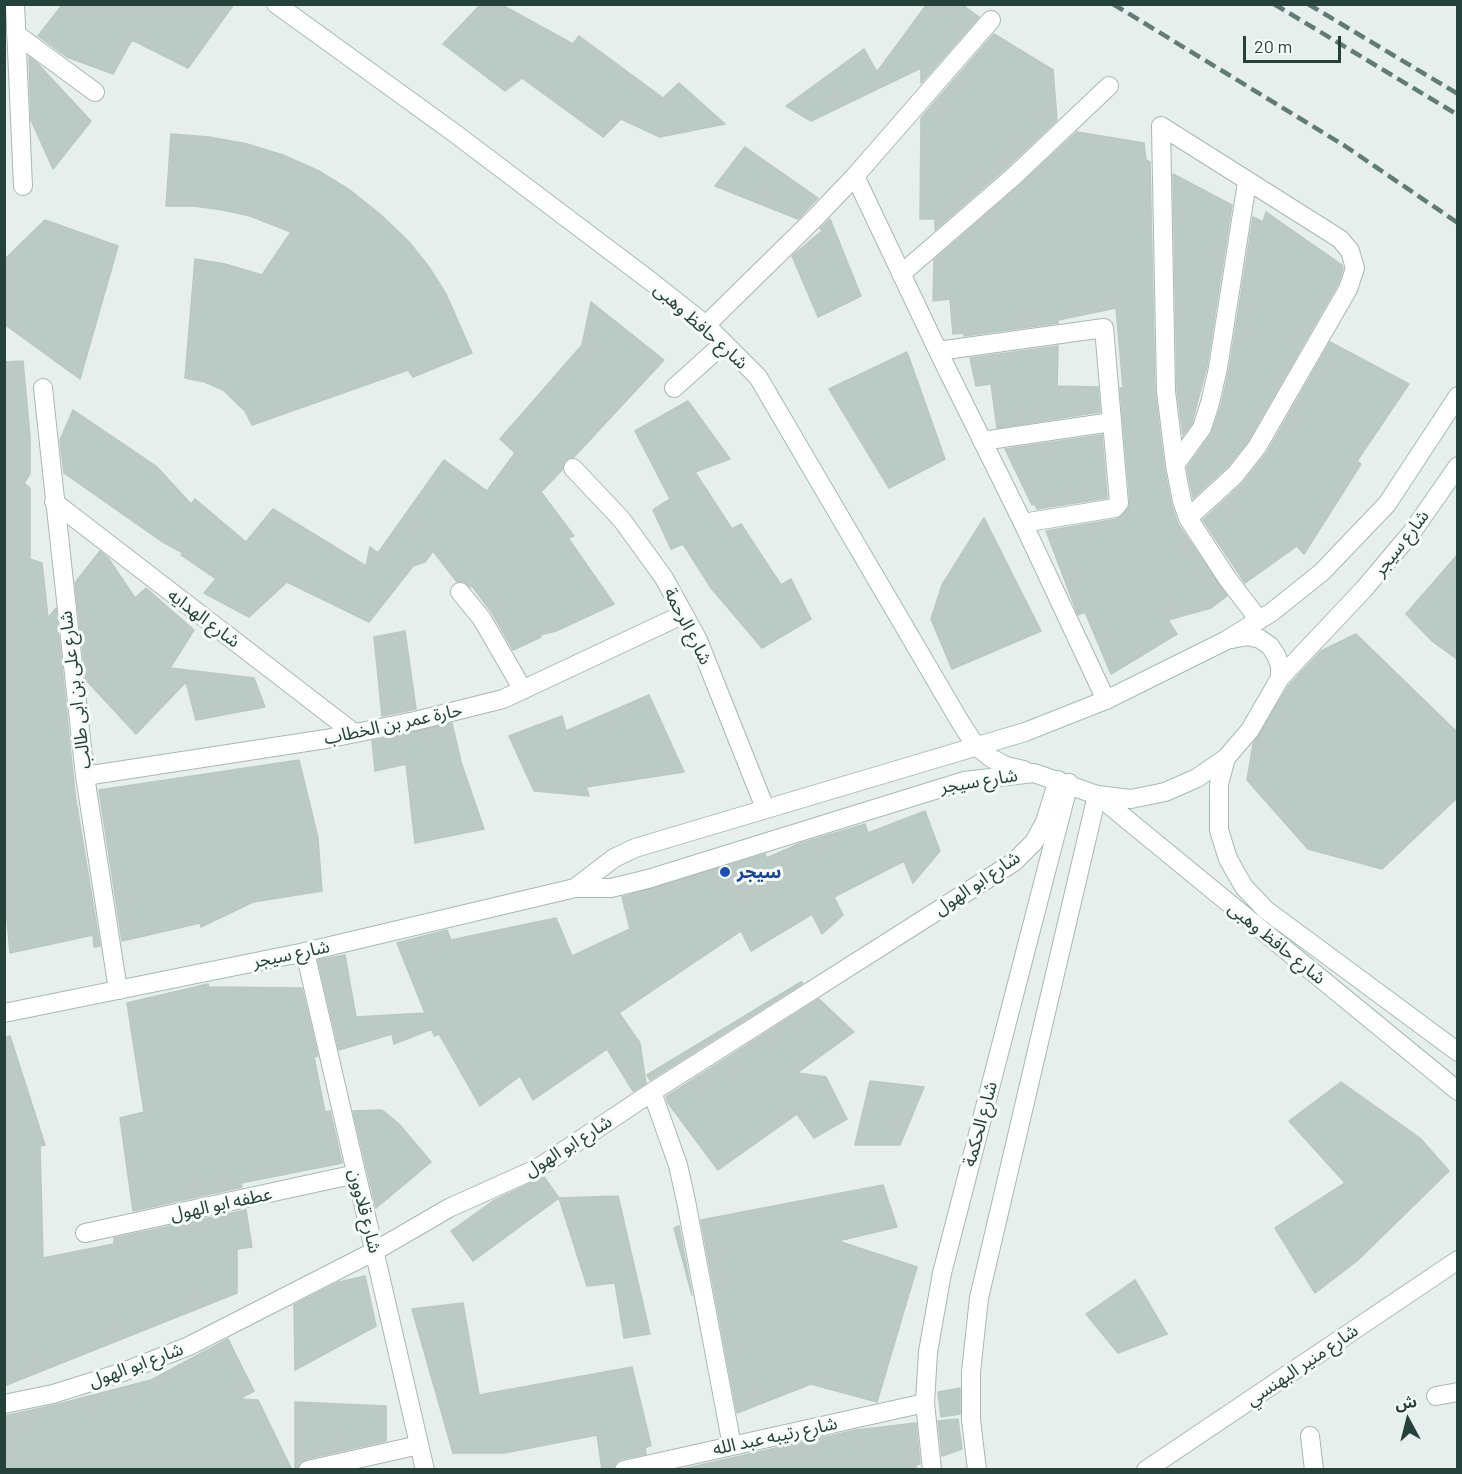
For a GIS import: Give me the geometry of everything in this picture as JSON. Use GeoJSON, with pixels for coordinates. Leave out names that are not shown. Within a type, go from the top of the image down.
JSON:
{"type":"FeatureCollection","features":[{"type":"Feature","properties":{"kind":"street"},"geometry":{"type":"LineString","coordinates":[[15,4],[23,186]]}},
{"type":"Feature","properties":{"kind":"street","name":"شارع حافظ وهبى"},"geometry":{"type":"LineString","coordinates":[[276,4],[453,132],[706,325],[758,377],[976,746],[990,758],[1006,766],[1034,772]]}},
{"type":"Feature","properties":{"kind":"street"},"geometry":{"type":"LineString","coordinates":[[706,325],[855,176],[991,20]]}},
{"type":"Feature","properties":{"kind":"street"},"geometry":{"type":"LineString","coordinates":[[16,34],[95,92]]}},
{"type":"Feature","properties":{"kind":"street"},"geometry":{"type":"LineString","coordinates":[[902,274],[1013,177],[1108,86]]}},
{"type":"Feature","properties":{"kind":"street"},"geometry":{"type":"LineString","coordinates":[[1188,518],[1235,475],[1257,447],[1348,289],[1355,268],[1350,251],[1340,239],[1161,126],[1166,391],[1182,501],[1188,518],[1227,578],[1259,620]]}},
{"type":"Feature","properties":{"kind":"street"},"geometry":{"type":"LineString","coordinates":[[855,176],[1106,700]]}},
{"type":"Feature","properties":{"kind":"street"},"geometry":{"type":"LineString","coordinates":[[1175,465],[1202,428],[1210,403],[1218,368],[1248,182]]}},
{"type":"Feature","properties":{"kind":"street"},"geometry":{"type":"LineString","coordinates":[[938,351],[1104,328],[1119,500],[1117,506],[1023,523]]}},
{"type":"Feature","properties":{"kind":"street"},"geometry":{"type":"LineString","coordinates":[[674,388],[724,343]]}},
{"type":"Feature","properties":{"kind":"street","name":"شارع على بن ابى طالب"},"geometry":{"type":"LineString","coordinates":[[42,388],[85,776],[118,990]]}},
{"type":"Feature","properties":{"kind":"street","name":"شارع سيجر"},"geometry":{"type":"LineString","coordinates":[[575,888],[614,858],[635,848],[1058,721],[1226,641],[1272,612],[1322,572],[1387,504],[1458,396]]}},
{"type":"Feature","properties":{"kind":"street"},"geometry":{"type":"LineString","coordinates":[[982,441],[1112,422]]}},
{"type":"Feature","properties":{"kind":"street","name":"شارع سيجر"},"geometry":{"type":"LineString","coordinates":[[4,1013],[305,952],[575,888],[610,888],[648,879],[938,787],[964,781],[1034,772],[1097,795],[1131,799],[1165,792],[1197,777],[1226,758],[1250,730],[1280,678],[1364,589],[1405,540],[1458,466]]}},
{"type":"Feature","properties":{"kind":"street","name":"شارع الرحمة"},"geometry":{"type":"LineString","coordinates":[[573,468],[622,520],[664,578],[698,640],[765,808]]}},
{"type":"Feature","properties":{"kind":"street","name":"شارع الهدايه"},"geometry":{"type":"LineString","coordinates":[[54,502],[354,733]]}},
{"type":"Feature","properties":{"kind":"street"},"geometry":{"type":"LineString","coordinates":[[460,592],[482,620],[523,690]]}},
{"type":"Feature","properties":{"kind":"street","name":"حارة عمر بن الخطاب"},"geometry":{"type":"LineString","coordinates":[[85,776],[354,733],[503,699],[684,614]]}},
{"type":"Feature","properties":{"kind":"street"},"geometry":{"type":"LineString","coordinates":[[1226,641],[1248,636],[1260,639],[1270,646],[1276,655],[1280,666],[1280,678]]}},
{"type":"Feature","properties":{"kind":"street","name":"شارع حافظ وهبى"},"geometry":{"type":"LineString","coordinates":[[1226,758],[1219,784],[1219,830],[1228,859],[1244,888],[1266,910],[1458,1052]]}},
{"type":"Feature","properties":{"kind":"street","name":"شارع الحكمة"},"geometry":{"type":"LineString","coordinates":[[932,1470],[925,1403],[928,1352],[942,1273],[1063,782]]}},
{"type":"Feature","properties":{"kind":"street","name":"شارع ابو الهول"},"geometry":{"type":"LineString","coordinates":[[4,1404],[53,1394],[123,1372],[189,1346],[375,1251],[449,1208],[538,1168],[652,1092],[1014,862],[1034,842],[1063,782]]}},
{"type":"Feature","properties":{"kind":"street","name":"شارع حافظ وهبى"},"geometry":{"type":"LineString","coordinates":[[1097,795],[1458,1091]]}},
{"type":"Feature","properties":{"kind":"street","name":"شارع الحكمة"},"geometry":{"type":"LineString","coordinates":[[977,1470],[971,1420],[971,1372],[979,1298],[1097,795]]}},
{"type":"Feature","properties":{"kind":"street","name":"شارع قلاوون"},"geometry":{"type":"LineString","coordinates":[[305,952],[425,1470]]}},
{"type":"Feature","properties":{"kind":"street"},"geometry":{"type":"LineString","coordinates":[[652,1092],[678,1165],[732,1446]]}},
{"type":"Feature","properties":{"kind":"street","name":"عطفه ابو الهول"},"geometry":{"type":"LineString","coordinates":[[85,1233],[356,1174]]}},
{"type":"Feature","properties":{"kind":"street","name":"شارع منير البهنسي"},"geometry":{"type":"LineString","coordinates":[[1146,1470],[1458,1260]]}},
{"type":"Feature","properties":{"kind":"street"},"geometry":{"type":"LineString","coordinates":[[1436,1396],[1458,1392]]}},
{"type":"Feature","properties":{"kind":"street","name":"شارع رتيبه عبد الله"},"geometry":{"type":"LineString","coordinates":[[624,1470],[925,1403]]}},
{"type":"Feature","properties":{"kind":"street"},"geometry":{"type":"LineString","coordinates":[[1310,1436],[1314,1470]]}},
{"type":"Feature","properties":{"kind":"street"},"geometry":{"type":"LineString","coordinates":[[308,1470],[419,1445]]}},
{"type":"Feature","properties":{"kind":"building"},"geometry":{"type":"Polygon","coordinates":[[[63,4],[234,4],[188,68],[132,40],[113,74],[67,57],[38,36],[63,4]]]}},
{"type":"Feature","properties":{"kind":"building"},"geometry":{"type":"Polygon","coordinates":[[[481,4],[500,4],[573,44],[579,36],[663,98],[679,83],[725,124],[660,137],[621,119],[603,137],[522,78],[505,91],[443,44],[481,4]]]}},
{"type":"Feature","properties":{"kind":"building"},"geometry":{"type":"Polygon","coordinates":[[[927,4],[961,4],[979,17],[921,83],[921,68],[811,121],[786,106],[864,49],[877,72],[927,4]]]}},
{"type":"Feature","properties":{"kind":"building"},"geometry":{"type":"Polygon","coordinates":[[[994,34],[1053,70],[1057,120],[935,230],[935,219],[920,219],[921,118],[994,34]]]}},
{"type":"Feature","properties":{"kind":"building"},"geometry":{"type":"Polygon","coordinates":[[[29,57],[91,121],[53,169],[31,120],[29,57]]]}},
{"type":"Feature","properties":{"kind":"building"},"geometry":{"type":"Polygon","coordinates":[[[1077,132],[1144,143],[1146,160],[1150,162],[1155,391],[1164,467],[1178,524],[1227,596],[1211,608],[1168,620],[1177,634],[1111,674],[1085,612],[1078,615],[1046,531],[1117,519],[1128,509],[1130,502],[1116,308],[1058,320],[1058,323],[964,336],[964,333],[953,334],[950,299],[933,301],[934,260],[1077,132]]]}},
{"type":"Feature","properties":{"kind":"building"},"geometry":{"type":"Polygon","coordinates":[[[171,134],[209,137],[247,144],[283,155],[319,171],[351,191],[409,242],[429,267],[446,294],[472,353],[413,377],[408,370],[252,425],[245,411],[223,390],[205,382],[185,378],[195,259],[225,264],[262,275],[291,232],[250,216],[223,210],[194,206],[166,206],[171,134]]]}},
{"type":"Feature","properties":{"kind":"building"},"geometry":{"type":"Polygon","coordinates":[[[745,147],[818,198],[798,219],[715,186],[745,147]]]}},
{"type":"Feature","properties":{"kind":"building"},"geometry":{"type":"Polygon","coordinates":[[[1173,174],[1232,205],[1207,366],[1192,423],[1183,435],[1177,390],[1173,174]]]}},
{"type":"Feature","properties":{"kind":"building"},"geometry":{"type":"Polygon","coordinates":[[[1266,212],[1342,265],[1343,268],[1338,284],[1248,441],[1227,467],[1193,498],[1187,468],[1211,434],[1221,406],[1229,370],[1253,217],[1263,222],[1266,212]]]}},
{"type":"Feature","properties":{"kind":"building"},"geometry":{"type":"Polygon","coordinates":[[[830,219],[861,296],[818,317],[792,256],[823,230],[820,229],[830,219]]]}},
{"type":"Feature","properties":{"kind":"building"},"geometry":{"type":"Polygon","coordinates":[[[45,220],[118,246],[80,379],[4,324],[4,260],[45,220]]]}},
{"type":"Feature","properties":{"kind":"building"},"geometry":{"type":"Polygon","coordinates":[[[591,302],[664,360],[574,457],[565,460],[562,470],[541,492],[574,536],[568,538],[614,604],[556,631],[540,635],[541,637],[513,650],[492,613],[472,586],[470,587],[463,581],[457,582],[433,551],[425,562],[413,566],[369,622],[287,582],[249,617],[204,593],[216,579],[181,555],[183,553],[161,541],[64,473],[60,440],[73,410],[156,466],[191,504],[195,499],[246,542],[273,509],[366,566],[370,547],[378,553],[444,460],[487,491],[515,453],[500,439],[582,345],[591,302]]]}},
{"type":"Feature","properties":{"kind":"building"},"geometry":{"type":"Polygon","coordinates":[[[1330,342],[1409,384],[1357,461],[1361,464],[1304,554],[1297,546],[1245,583],[1203,520],[1243,483],[1266,454],[1330,342]]]}},
{"type":"Feature","properties":{"kind":"building"},"geometry":{"type":"Polygon","coordinates":[[[1058,346],[1057,386],[1098,387],[1100,412],[997,428],[991,384],[976,386],[970,358],[1058,346]]]}},
{"type":"Feature","properties":{"kind":"building"},"geometry":{"type":"Polygon","coordinates":[[[907,352],[945,459],[889,488],[829,389],[907,352]]]}},
{"type":"Feature","properties":{"kind":"building"},"geometry":{"type":"Polygon","coordinates":[[[23,361],[30,437],[30,474],[24,483],[30,488],[30,559],[42,563],[48,618],[56,608],[75,794],[100,946],[94,947],[93,935],[10,953],[4,889],[4,362],[23,361]]]}},
{"type":"Feature","properties":{"kind":"building"},"geometry":{"type":"Polygon","coordinates":[[[688,401],[730,459],[695,472],[732,529],[741,524],[781,585],[791,579],[811,619],[762,648],[711,588],[683,544],[671,549],[653,510],[670,499],[635,431],[688,401]]]}},
{"type":"Feature","properties":{"kind":"building"},"geometry":{"type":"Polygon","coordinates":[[[1102,435],[1107,498],[1037,509],[1035,504],[1032,505],[1005,449],[1102,435]]]}},
{"type":"Feature","properties":{"kind":"building"},"geometry":{"type":"Polygon","coordinates":[[[984,518],[1041,631],[952,669],[931,619],[942,585],[984,518]]]}},
{"type":"Feature","properties":{"kind":"building"},"geometry":{"type":"Polygon","coordinates":[[[100,551],[108,558],[135,598],[146,588],[194,630],[170,668],[254,678],[265,707],[196,720],[186,682],[136,734],[86,680],[75,583],[100,551]]]}},
{"type":"Feature","properties":{"kind":"building"},"geometry":{"type":"Polygon","coordinates":[[[1458,554],[1458,660],[1432,641],[1406,614],[1458,554]]]}},
{"type":"Feature","properties":{"kind":"building"},"geometry":{"type":"Polygon","coordinates":[[[405,631],[416,709],[382,716],[374,637],[405,631]]]}},
{"type":"Feature","properties":{"kind":"building"},"geometry":{"type":"Polygon","coordinates":[[[1356,634],[1458,733],[1458,797],[1382,869],[1308,849],[1247,780],[1253,744],[1289,685],[1321,651],[1356,634]]]}},
{"type":"Feature","properties":{"kind":"building"},"geometry":{"type":"Polygon","coordinates":[[[649,695],[684,772],[586,787],[589,796],[534,791],[509,736],[562,716],[566,731],[649,695]]]}},
{"type":"Feature","properties":{"kind":"building"},"geometry":{"type":"Polygon","coordinates":[[[452,723],[461,762],[484,829],[415,843],[406,764],[375,771],[372,741],[452,723]]]}},
{"type":"Feature","properties":{"kind":"building"},"geometry":{"type":"Polygon","coordinates":[[[299,760],[318,838],[322,891],[253,902],[201,927],[200,923],[122,941],[99,790],[299,760]]]}},
{"type":"Feature","properties":{"kind":"building"},"geometry":{"type":"Polygon","coordinates":[[[925,811],[940,851],[913,883],[904,861],[834,897],[843,915],[822,934],[812,914],[751,951],[741,931],[619,1013],[640,1043],[646,1083],[633,1091],[607,1049],[533,1100],[520,1076],[480,1106],[439,1034],[434,1036],[432,1029],[394,1044],[392,1034],[339,1050],[318,960],[345,955],[356,1017],[425,1013],[397,943],[447,930],[451,940],[556,918],[572,956],[630,929],[622,897],[765,854],[767,858],[801,843],[865,824],[868,833],[925,811]]]}},
{"type":"Feature","properties":{"kind":"building"},"geometry":{"type":"Polygon","coordinates":[[[801,982],[803,983],[650,1080],[647,1075],[801,982]]]}},
{"type":"Feature","properties":{"kind":"building"},"geometry":{"type":"Polygon","coordinates":[[[208,984],[209,987],[302,988],[318,1056],[314,1057],[325,1112],[330,1111],[342,1163],[241,1183],[242,1187],[133,1211],[120,1118],[144,1112],[127,1003],[208,984]]]}},
{"type":"Feature","properties":{"kind":"building"},"geometry":{"type":"Polygon","coordinates":[[[819,999],[854,1032],[797,1073],[826,1077],[847,1119],[814,1138],[797,1114],[718,1170],[668,1103],[666,1097],[819,999]]]}},
{"type":"Feature","properties":{"kind":"building"},"geometry":{"type":"Polygon","coordinates":[[[10,1036],[45,1145],[40,1146],[43,1258],[114,1244],[114,1238],[246,1210],[252,1247],[237,1249],[237,1293],[4,1386],[4,1037],[10,1036]]]}},
{"type":"Feature","properties":{"kind":"building"},"geometry":{"type":"Polygon","coordinates":[[[870,1081],[924,1087],[900,1145],[855,1145],[870,1081]]]}},
{"type":"Feature","properties":{"kind":"building"},"geometry":{"type":"Polygon","coordinates":[[[1341,1082],[1420,1138],[1449,1171],[1357,1261],[1315,1293],[1275,1228],[1345,1183],[1289,1121],[1341,1082]]]}},
{"type":"Feature","properties":{"kind":"building"},"geometry":{"type":"Polygon","coordinates":[[[382,1110],[399,1124],[431,1162],[376,1208],[353,1111],[382,1110]]]}},
{"type":"Feature","properties":{"kind":"building"},"geometry":{"type":"Polygon","coordinates":[[[544,1177],[559,1198],[473,1261],[451,1231],[493,1201],[544,1177]]]}},
{"type":"Feature","properties":{"kind":"building"},"geometry":{"type":"Polygon","coordinates":[[[883,1185],[897,1227],[838,1241],[917,1267],[877,1402],[811,1384],[737,1413],[701,1220],[883,1185]]]}},
{"type":"Feature","properties":{"kind":"building"},"geometry":{"type":"Polygon","coordinates":[[[618,1196],[650,1334],[624,1338],[615,1283],[587,1286],[559,1198],[618,1196]]]}},
{"type":"Feature","properties":{"kind":"building"},"geometry":{"type":"Polygon","coordinates":[[[679,1226],[692,1295],[674,1228],[679,1226]]]}},
{"type":"Feature","properties":{"kind":"building"},"geometry":{"type":"Polygon","coordinates":[[[365,1276],[376,1326],[295,1370],[294,1305],[339,1282],[365,1276]]]}},
{"type":"Feature","properties":{"kind":"building"},"geometry":{"type":"Polygon","coordinates":[[[1135,1280],[1167,1334],[1118,1353],[1086,1314],[1135,1280]]]}},
{"type":"Feature","properties":{"kind":"building"},"geometry":{"type":"Polygon","coordinates":[[[463,1303],[479,1395],[632,1367],[651,1445],[645,1448],[646,1454],[621,1459],[616,1462],[613,1470],[602,1470],[597,1435],[504,1453],[453,1453],[412,1309],[463,1303]]]}},
{"type":"Feature","properties":{"kind":"building"},"geometry":{"type":"Polygon","coordinates":[[[228,1339],[254,1391],[239,1399],[258,1400],[292,1470],[4,1470],[4,1416],[151,1380],[228,1339]]]}},
{"type":"Feature","properties":{"kind":"building"},"geometry":{"type":"Polygon","coordinates":[[[960,1388],[960,1414],[941,1417],[938,1392],[960,1388]]]}},
{"type":"Feature","properties":{"kind":"building"},"geometry":{"type":"Polygon","coordinates":[[[295,1402],[386,1406],[386,1441],[306,1459],[300,1462],[295,1470],[295,1402]]]}},
{"type":"Feature","properties":{"kind":"building"},"geometry":{"type":"Polygon","coordinates":[[[958,1419],[962,1449],[942,1456],[938,1421],[958,1419]]]}},
{"type":"Feature","properties":{"kind":"building"},"geometry":{"type":"Polygon","coordinates":[[[916,1423],[920,1464],[916,1465],[916,1470],[678,1470],[856,1430],[916,1423]]]}},
{"type":"Feature","properties":{"kind":"railway"},"geometry":{"type":"LineString","coordinates":[[1113,4],[1345,146],[1458,223]]}},
{"type":"Feature","properties":{"kind":"railway"},"geometry":{"type":"LineString","coordinates":[[1274,4],[1458,115]]}},
{"type":"Feature","properties":{"kind":"railway"},"geometry":{"type":"LineString","coordinates":[[1308,4],[1458,94]]}},
{"type":"Feature","properties":{"kind":"place","name":"سيجر"},"geometry":{"type":"Point","coordinates":[725,872]}}]}
